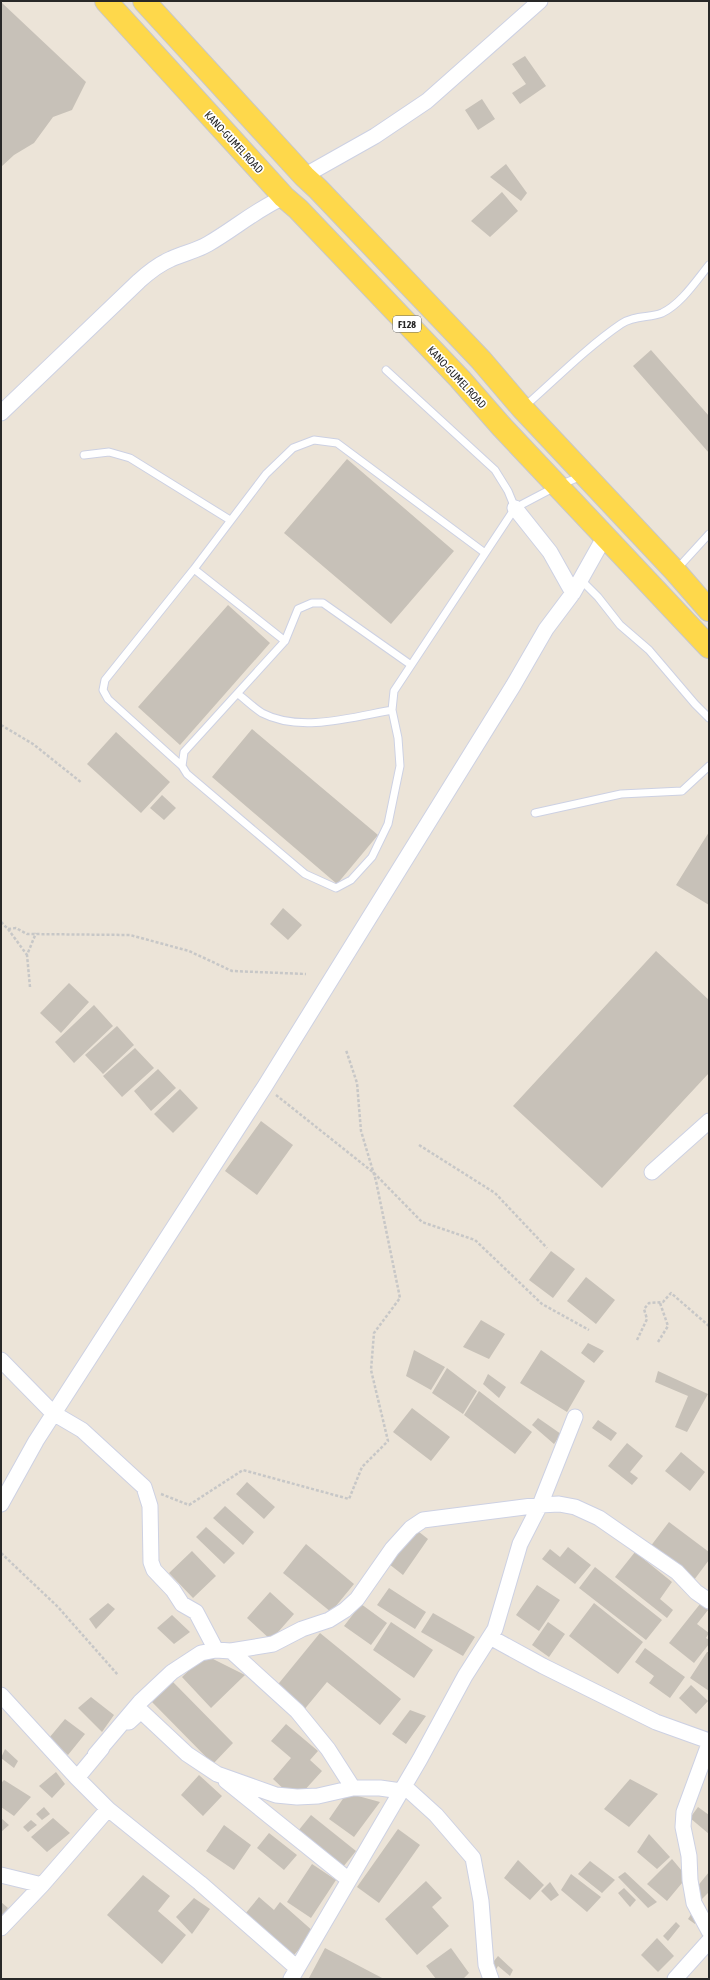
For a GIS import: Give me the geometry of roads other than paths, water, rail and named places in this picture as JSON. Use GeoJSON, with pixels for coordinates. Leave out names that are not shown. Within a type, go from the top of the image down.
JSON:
{"type":"FeatureCollection","features":[{"type":"Feature","properties":{"kind":"main road","name":"KANO-GUMEL ROAD"},"geometry":{"type":"LineString","coordinates":[[106,1],[284,197],[298,209],[460,379],[557,486],[709,647]]}},
{"type":"Feature","properties":{"kind":"main road","name":"F128"},"geometry":{"type":"LineString","coordinates":[[144,1],[304,176],[481,360],[522,408],[675,571],[709,610]]}},
{"type":"Feature","properties":{"kind":"street"},"geometry":{"type":"LineString","coordinates":[[304,176],[374,136],[427,101],[540,1]]}},
{"type":"Feature","properties":{"kind":"street"},"geometry":{"type":"LineString","coordinates":[[1,413],[138,281],[157,266],[180,255],[196,251],[225,234],[267,204],[284,197]]}},
{"type":"Feature","properties":{"kind":"street"},"geometry":{"type":"LineString","coordinates":[[515,508],[550,552],[573,594]]}},
{"type":"Feature","properties":{"kind":"street"},"geometry":{"type":"LineString","coordinates":[[1,1504],[53,1413],[264,1086],[513,686],[546,629],[573,594],[605,536]]}},
{"type":"Feature","properties":{"kind":"street"},"geometry":{"type":"LineString","coordinates":[[652,1172],[709,1121]]}},
{"type":"Feature","properties":{"kind":"street"},"geometry":{"type":"LineString","coordinates":[[1,1360],[53,1413],[82,1430],[144,1487],[150,1506],[151,1562],[154,1570],[173,1590],[182,1604],[196,1612],[224,1651],[297,1711],[328,1748],[353,1788]]}},
{"type":"Feature","properties":{"kind":"street"},"geometry":{"type":"LineString","coordinates":[[1,1694],[108,1810],[200,1883],[294,1974],[402,1789],[465,1676],[495,1629],[520,1544],[540,1505],[575,1417]]}},
{"type":"Feature","properties":{"kind":"street"},"geometry":{"type":"LineString","coordinates":[[77,1778],[95,1754],[140,1702],[172,1672],[201,1653],[273,1644],[302,1629],[329,1620],[345,1610],[357,1599],[392,1549],[411,1528],[423,1520],[540,1505],[559,1504],[575,1507],[599,1518],[678,1572],[696,1592],[709,1601]]}},
{"type":"Feature","properties":{"kind":"street"},"geometry":{"type":"LineString","coordinates":[[490,1637],[543,1666],[656,1722],[709,1741]]}},
{"type":"Feature","properties":{"kind":"street"},"geometry":{"type":"LineString","coordinates":[[140,1702],[217,1774],[348,1880]]}},
{"type":"Feature","properties":{"kind":"street"},"geometry":{"type":"LineString","coordinates":[[95,1754],[141,1710],[187,1754],[217,1774],[276,1795],[298,1797],[318,1796],[353,1788],[402,1789],[436,1815],[473,1858],[481,1901],[486,1965],[491,1979]]}},
{"type":"Feature","properties":{"kind":"street"},"geometry":{"type":"LineString","coordinates":[[709,1744],[684,1812],[683,1827],[690,1856],[690,1880],[694,1904],[709,1931]]}},
{"type":"Feature","properties":{"kind":"street"},"geometry":{"type":"LineString","coordinates":[[1,1928],[42,1885],[108,1810]]}},
{"type":"Feature","properties":{"kind":"street"},"geometry":{"type":"LineString","coordinates":[[1,1875],[42,1885]]}},
{"type":"Feature","properties":{"kind":"street"},"geometry":{"type":"LineString","coordinates":[[675,1979],[709,1940]]}},
{"type":"Feature","properties":{"kind":"lane"},"geometry":{"type":"LineString","coordinates":[[522,408],[596,343],[623,323],[641,316],[662,313],[678,301],[709,265]]}},
{"type":"Feature","properties":{"kind":"lane"},"geometry":{"type":"LineString","coordinates":[[386,370],[494,470],[508,491],[515,508]]}},
{"type":"Feature","properties":{"kind":"lane"},"geometry":{"type":"LineString","coordinates":[[485,554],[337,443],[314,440],[293,448],[266,474],[194,569],[105,680],[103,690],[108,699],[182,766],[187,774],[305,874],[336,888],[351,880],[372,857],[388,824],[400,766],[398,738],[392,710],[394,691],[485,554],[515,508],[557,486],[584,475]]}},
{"type":"Feature","properties":{"kind":"lane"},"geometry":{"type":"LineString","coordinates":[[84,455],[109,452],[130,458],[230,520]]}},
{"type":"Feature","properties":{"kind":"lane"},"geometry":{"type":"LineString","coordinates":[[675,571],[709,534]]}},
{"type":"Feature","properties":{"kind":"lane"},"geometry":{"type":"LineString","coordinates":[[194,569],[285,641]]}},
{"type":"Feature","properties":{"kind":"lane"},"geometry":{"type":"LineString","coordinates":[[581,580],[598,597],[620,625],[649,650],[695,704],[709,718]]}},
{"type":"Feature","properties":{"kind":"lane"},"geometry":{"type":"LineString","coordinates":[[182,766],[184,752],[285,641],[298,609],[312,603],[323,602],[411,665]]}},
{"type":"Feature","properties":{"kind":"lane"},"geometry":{"type":"LineString","coordinates":[[238,694],[263,713],[289,722],[326,722],[392,710]]}},
{"type":"Feature","properties":{"kind":"lane"},"geometry":{"type":"LineString","coordinates":[[535,813],[621,794],[682,791],[709,766]]}}]}
